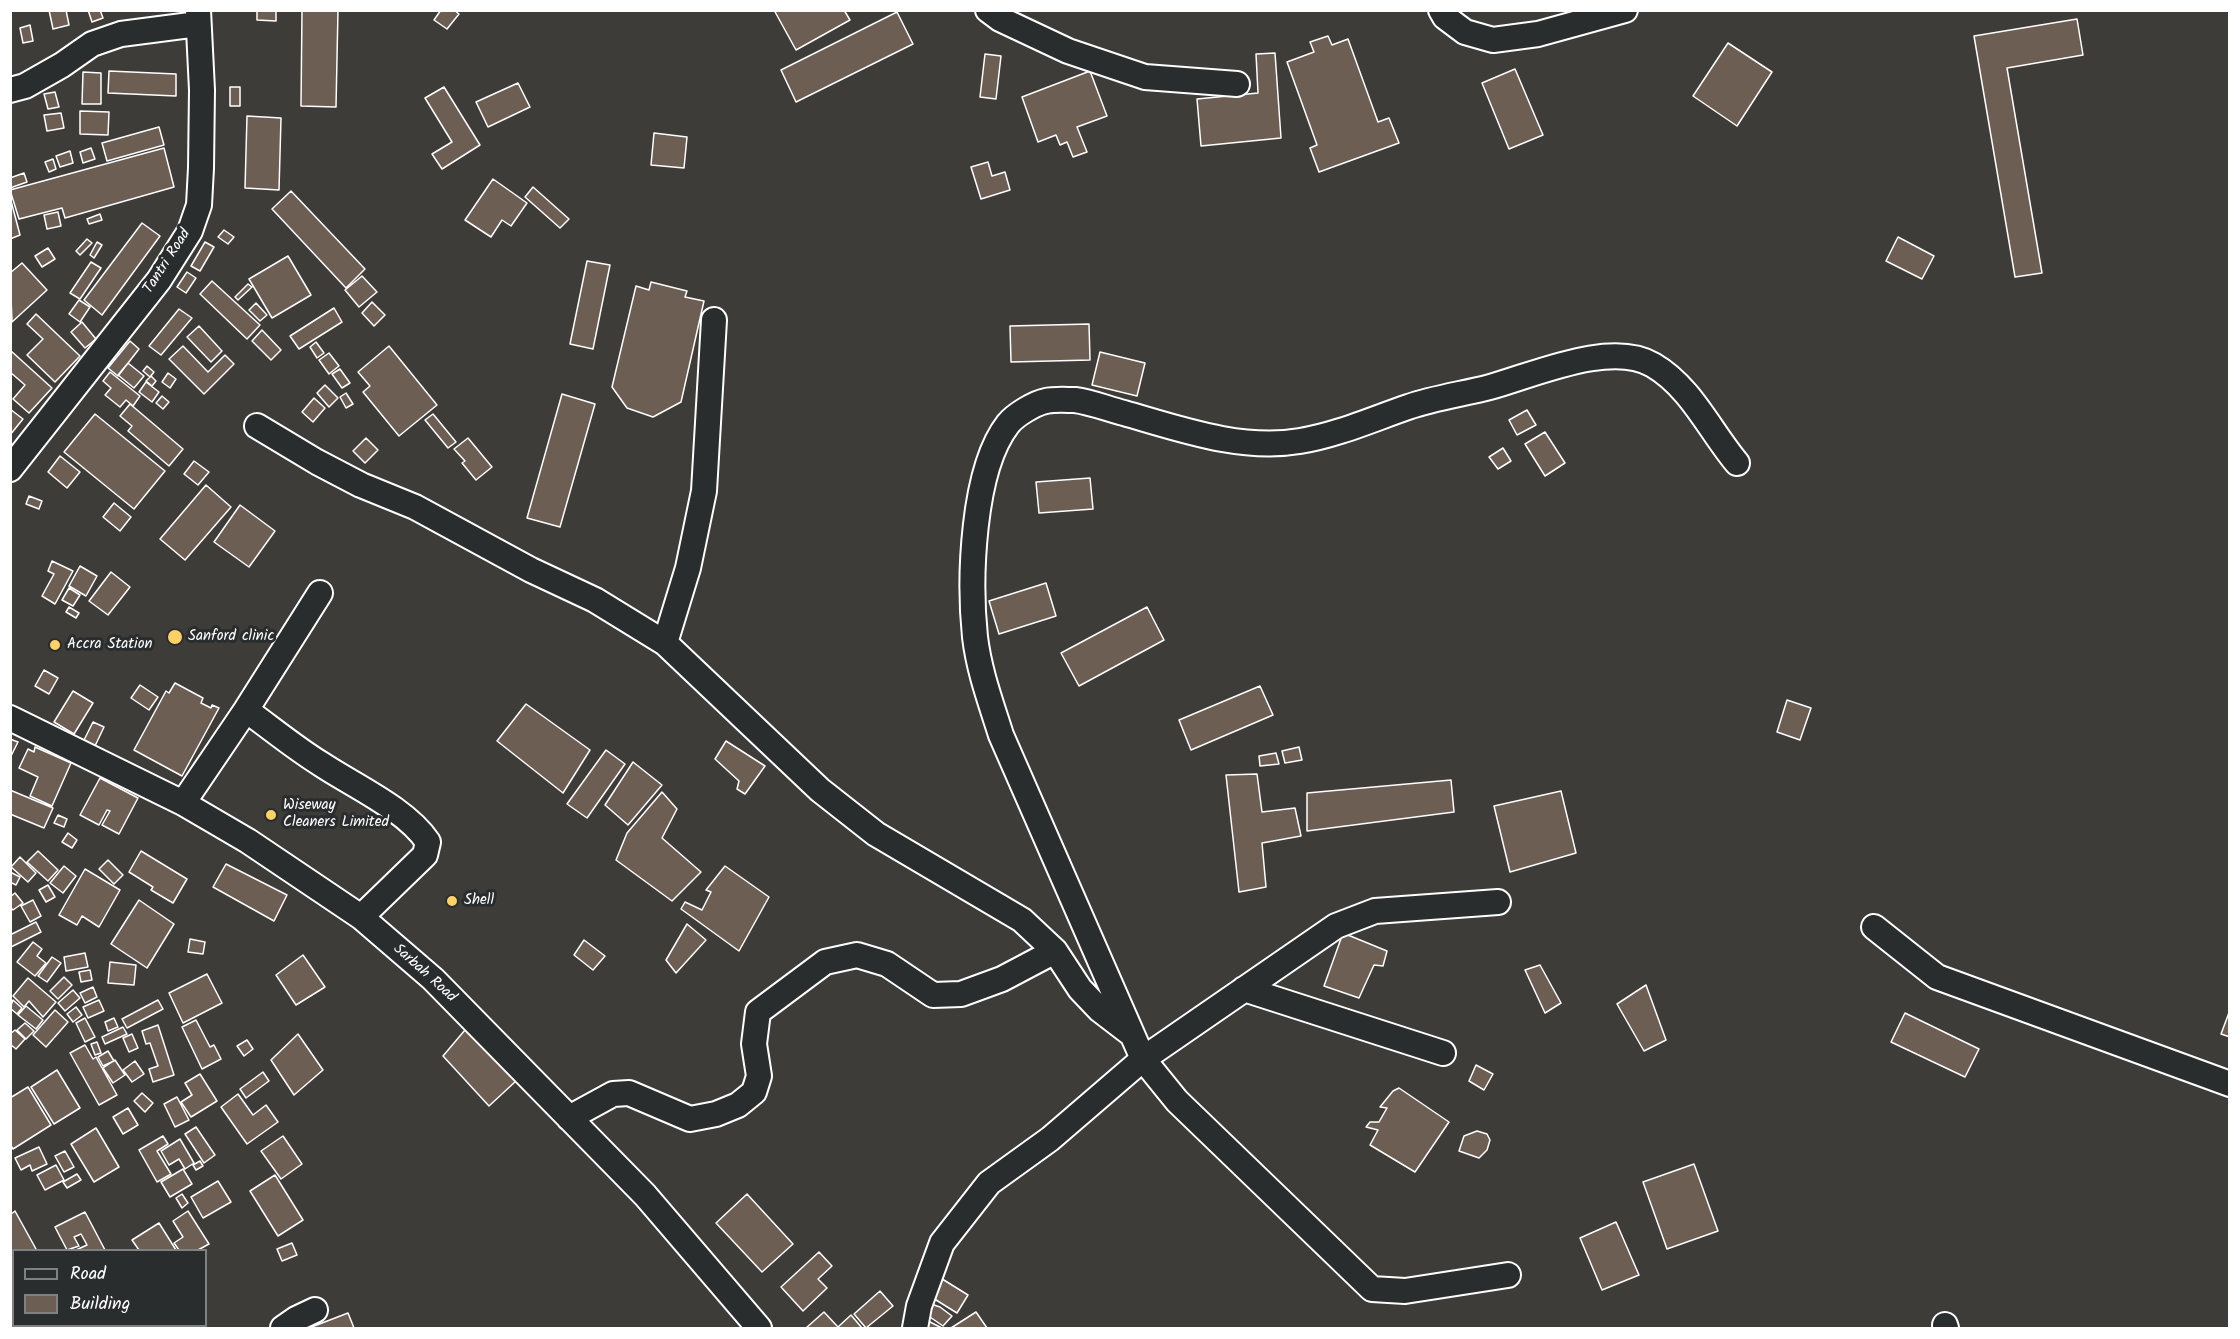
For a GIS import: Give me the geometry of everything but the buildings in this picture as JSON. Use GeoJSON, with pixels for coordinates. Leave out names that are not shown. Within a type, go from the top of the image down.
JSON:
{"type":"FeatureCollection","features":[{"type":"Feature","properties":{"kind":"street"},"geometry":{"type":"LineString","coordinates":[[988,10],[1000,19],[1068,51],[1145,77],[1237,84]]}},
{"type":"Feature","properties":{"kind":"street"},"geometry":{"type":"LineString","coordinates":[[1441,10],[1445,17],[1465,32],[1493,40],[1538,34],[1625,10]]}},
{"type":"Feature","properties":{"kind":"street"},"geometry":{"type":"LineString","coordinates":[[10,90],[25,86],[101,40],[198,17]]}},
{"type":"Feature","properties":{"kind":"street","name":"Tantri Road"},"geometry":{"type":"LineString","coordinates":[[10,469],[159,280],[190,231],[199,205],[201,168],[202,90],[198,17]]}},
{"type":"Feature","properties":{"kind":"street"},"geometry":{"type":"LineString","coordinates":[[665,643],[688,568],[704,491],[714,320]]}},
{"type":"Feature","properties":{"kind":"street"},"geometry":{"type":"LineString","coordinates":[[1508,1275],[1405,1291],[1372,1289],[1177,1101],[1143,1059],[1001,735],[983,681],[975,626],[974,581],[978,509],[992,451],[1010,422],[1046,401],[1076,400],[1225,440],[1270,444],[1301,441],[1351,427],[1411,406],[1587,359],[1627,356],[1652,364],[1675,381],[1737,463]]}},
{"type":"Feature","properties":{"kind":"street"},"geometry":{"type":"LineString","coordinates":[[257,426],[352,481],[415,507],[531,570],[595,600],[665,643],[820,790],[876,834],[1022,920],[1055,951],[1080,989],[1100,1010],[1131,1034]]}},
{"type":"Feature","properties":{"kind":"street"},"geometry":{"type":"LineString","coordinates":[[183,803],[246,710],[320,593]]}},
{"type":"Feature","properties":{"kind":"street"},"geometry":{"type":"LineString","coordinates":[[246,710],[319,763],[419,829],[428,842],[425,855],[361,917]]}},
{"type":"Feature","properties":{"kind":"street","name":"Sarbah Road"},"geometry":{"type":"LineString","coordinates":[[10,718],[183,803],[248,841],[361,917],[433,979],[645,1195],[753,1326]]}},
{"type":"Feature","properties":{"kind":"street"},"geometry":{"type":"LineString","coordinates":[[915,1329],[919,1306],[942,1243],[989,1183],[1050,1139],[1143,1059],[1336,926],[1375,911],[1498,902]]}},
{"type":"Feature","properties":{"kind":"street"},"geometry":{"type":"LineString","coordinates":[[1874,927],[1937,977],[2229,1084]]}},
{"type":"Feature","properties":{"kind":"street"},"geometry":{"type":"LineString","coordinates":[[569,1118],[613,1094],[621,1093],[629,1093],[690,1119],[716,1114],[738,1105],[754,1092],[759,1076],[754,1044],[759,1012],[825,962],[857,955],[887,964],[933,995],[961,994],[1002,979],[1055,951]]}},
{"type":"Feature","properties":{"kind":"street"},"geometry":{"type":"LineString","coordinates":[[1244,989],[1443,1053]]}},
{"type":"Feature","properties":{"kind":"street"},"geometry":{"type":"LineString","coordinates":[[283,1329],[296,1318],[315,1310]]}},
{"type":"Feature","properties":{"kind":"place","name":"Sanford clinic"},"geometry":{"type":"Point","coordinates":[175,637]}},
{"type":"Feature","properties":{"kind":"place","name":"Accra Station"},"geometry":{"type":"Point","coordinates":[55,645]}},
{"type":"Feature","properties":{"kind":"place","name":"Wiseway Cleaners Limited"},"geometry":{"type":"Point","coordinates":[271,815]}},
{"type":"Feature","properties":{"kind":"place","name":"Shell"},"geometry":{"type":"Point","coordinates":[452,901]}}]}
